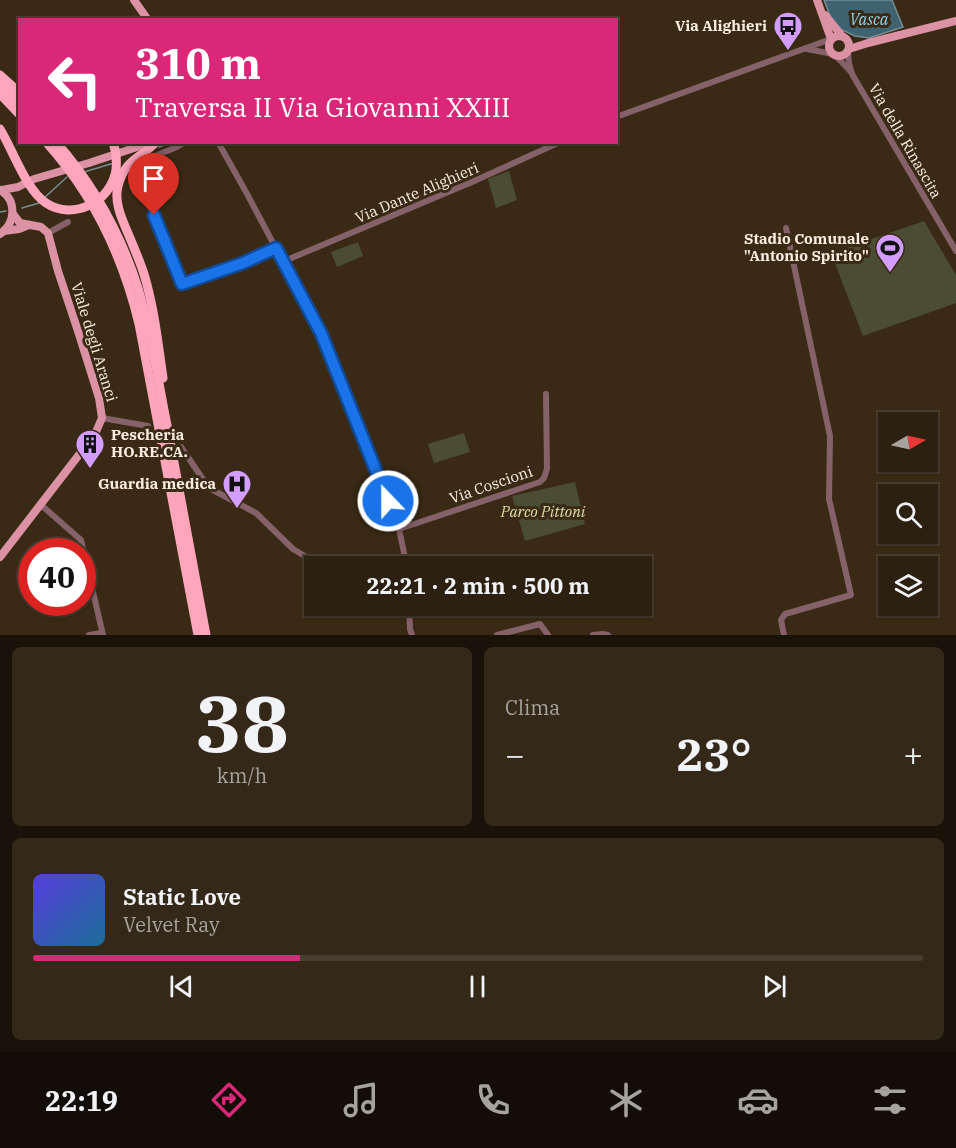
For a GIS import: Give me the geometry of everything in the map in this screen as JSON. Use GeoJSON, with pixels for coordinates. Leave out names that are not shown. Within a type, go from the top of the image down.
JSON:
{"type":"FeatureCollection","features":[{"type":"Feature","properties":{"kind":"highway"},"geometry":{"type":"LineString","coordinates":[[0,75],[18,91]]}},
{"type":"Feature","properties":{"kind":"highway"},"geometry":{"type":"LineString","coordinates":[[0,83],[18,102]]}},
{"type":"Feature","properties":{"kind":"highway"},"geometry":{"type":"LineString","coordinates":[[0,94],[18,113]]}},
{"type":"Feature","properties":{"kind":"highway"},"geometry":{"type":"LineString","coordinates":[[0,102],[18,117]]}},
{"type":"Feature","properties":{"kind":"highway"},"geometry":{"type":"LineString","coordinates":[[0,129],[34,192],[47,204],[66,210],[86,208],[103,196],[114,178],[117,160],[113,144]]}},
{"type":"Feature","properties":{"kind":"highway"},"geometry":{"type":"LineString","coordinates":[[48,144],[68,163]]}},
{"type":"Feature","properties":{"kind":"highway"},"geometry":{"type":"LineString","coordinates":[[57,144],[68,163],[101,205],[116,234],[137,286],[147,323],[206,635]]}},
{"type":"Feature","properties":{"kind":"highway"},"geometry":{"type":"LineString","coordinates":[[154,144],[132,160],[118,186],[117,194],[120,213],[144,274],[150,298],[168,407],[172,455]]}},
{"type":"Feature","properties":{"kind":"highway"},"geometry":{"type":"LineString","coordinates":[[78,176],[100,218],[123,271],[136,312],[198,635]]}},
{"type":"Feature","properties":{"kind":"main road"},"geometry":{"type":"LineString","coordinates":[[134,0],[147,18]]}},
{"type":"Feature","properties":{"kind":"main road"},"geometry":{"type":"LineString","coordinates":[[817,0],[831,39],[829,47],[834,55],[841,56],[868,43],[956,21]]}},
{"type":"Feature","properties":{"kind":"main road"},"geometry":{"type":"LineString","coordinates":[[822,12],[845,37],[849,44],[848,51]]}},
{"type":"Feature","properties":{"kind":"main road"},"geometry":{"type":"LineString","coordinates":[[831,39],[837,36],[868,43]]}},
{"type":"Feature","properties":{"kind":"main road"},"geometry":{"type":"LineString","coordinates":[[1,190],[18,187],[34,179],[142,144]]}},
{"type":"Feature","properties":{"kind":"main road"},"geometry":{"type":"LineString","coordinates":[[2,233],[10,223],[13,214],[12,202],[18,187]]}},
{"type":"Feature","properties":{"kind":"main road"},"geometry":{"type":"LineString","coordinates":[[1,190],[12,202]]}},
{"type":"Feature","properties":{"kind":"main road"},"geometry":{"type":"LineString","coordinates":[[13,214],[20,223],[41,227],[48,233]]}},
{"type":"Feature","properties":{"kind":"main road"},"geometry":{"type":"LineString","coordinates":[[2,233],[29,225]]}},
{"type":"Feature","properties":{"kind":"main road","name":"Viale degli Aranci"},"geometry":{"type":"LineString","coordinates":[[0,556],[95,434],[102,418],[99,398],[58,272],[48,233]]}},
{"type":"Feature","properties":{"kind":"street"},"geometry":{"type":"LineString","coordinates":[[618,116],[831,39]]}},
{"type":"Feature","properties":{"kind":"street"},"geometry":{"type":"LineString","coordinates":[[803,49],[834,55]]}},
{"type":"Feature","properties":{"kind":"street","name":"Via della Rinascita"},"geometry":{"type":"LineString","coordinates":[[848,51],[852,74]]}},
{"type":"Feature","properties":{"kind":"street","name":"Via della Rinascita"},"geometry":{"type":"LineString","coordinates":[[834,55],[852,74],[956,251]]}},
{"type":"Feature","properties":{"kind":"street"},"geometry":{"type":"LineString","coordinates":[[131,178],[145,160],[182,144]]}},
{"type":"Feature","properties":{"kind":"street"},"geometry":{"type":"LineString","coordinates":[[219,144],[321,333],[399,529],[405,556]]}},
{"type":"Feature","properties":{"kind":"street","name":"Via Dante Alighieri"},"geometry":{"type":"LineString","coordinates":[[282,262],[556,144]]}},
{"type":"Feature","properties":{"kind":"street"},"geometry":{"type":"LineString","coordinates":[[136,171],[182,284],[255,259],[276,248]]}},
{"type":"Feature","properties":{"kind":"street"},"geometry":{"type":"LineString","coordinates":[[48,233],[68,222]]}},
{"type":"Feature","properties":{"kind":"street"},"geometry":{"type":"LineString","coordinates":[[784,635],[781,620],[785,614],[850,595],[829,499],[830,436],[786,228]]}},
{"type":"Feature","properties":{"kind":"street","name":"Via Coscioni"},"geometry":{"type":"LineString","coordinates":[[399,529],[540,482],[544,478],[546,469],[546,394]]}},
{"type":"Feature","properties":{"kind":"street"},"geometry":{"type":"LineString","coordinates":[[102,418],[148,426]]}},
{"type":"Feature","properties":{"kind":"street"},"geometry":{"type":"LineString","coordinates":[[182,447],[209,488],[256,513],[293,549],[305,556]]}},
{"type":"Feature","properties":{"kind":"street"},"geometry":{"type":"LineString","coordinates":[[40,504],[81,540],[103,634],[89,635]]}},
{"type":"Feature","properties":{"kind":"street"},"geometry":{"type":"LineString","coordinates":[[410,616],[412,635]]}},
{"type":"Feature","properties":{"kind":"street"},"geometry":{"type":"LineString","coordinates":[[497,635],[540,624],[548,635]]}},
{"type":"Feature","properties":{"kind":"street"},"geometry":{"type":"LineString","coordinates":[[593,635],[608,635]]}},
{"type":"Feature","properties":{"kind":"green space"},"geometry":{"type":"Polygon","coordinates":[[[509,171],[517,200],[496,208],[488,179],[509,171]]]}},
{"type":"Feature","properties":{"kind":"green space"},"geometry":{"type":"Polygon","coordinates":[[[924,221],[956,275],[956,303],[863,336],[831,253],[924,221]]]}},
{"type":"Feature","properties":{"kind":"green space"},"geometry":{"type":"Polygon","coordinates":[[[358,242],[363,256],[337,267],[331,252],[358,242]]]}},
{"type":"Feature","properties":{"kind":"green space"},"geometry":{"type":"Polygon","coordinates":[[[464,433],[470,452],[434,463],[428,444],[464,433]]]}},
{"type":"Feature","properties":{"kind":"green space","name":"Parco Pittoni"},"geometry":{"type":"Polygon","coordinates":[[[575,482],[585,524],[525,541],[512,496],[575,482]]]}},
{"type":"Feature","properties":{"kind":"water","name":"Vasca"},"geometry":{"type":"Polygon","coordinates":[[[824,0],[892,0],[903,27],[869,38],[855,36],[840,29],[831,18],[824,0]]]}},
{"type":"Feature","properties":{"kind":"waterway"},"geometry":{"type":"LineString","coordinates":[[159,147],[167,144]]}},
{"type":"Feature","properties":{"kind":"waterway"},"geometry":{"type":"LineString","coordinates":[[84,172],[114,163]]}},
{"type":"Feature","properties":{"kind":"waterway"},"geometry":{"type":"LineString","coordinates":[[44,198],[67,177]]}},
{"type":"Feature","properties":{"kind":"waterway"},"geometry":{"type":"LineString","coordinates":[[22,208],[39,203]]}},
{"type":"Feature","properties":{"kind":"waterway"},"geometry":{"type":"LineString","coordinates":[[0,212],[6,211]]}},
{"type":"Feature","properties":{"kind":"place","name":"Via Alighieri"},"geometry":{"type":"Point","coordinates":[788,52]}},
{"type":"Feature","properties":{"kind":"place","name":"Stadio Comunale \"Antonio Spirito\""},"geometry":{"type":"Point","coordinates":[890,274]}},
{"type":"Feature","properties":{"kind":"place","name":"Pescheria HO.RE.CA."},"geometry":{"type":"Point","coordinates":[90,470]}},
{"type":"Feature","properties":{"kind":"place","name":"Guardia medica"},"geometry":{"type":"Point","coordinates":[237,510]}},
{"type":"Feature","properties":{"kind":"route"},"geometry":{"type":"LineString","coordinates":[[154,215],[182,284],[255,259],[276,248],[321,333],[388,501]]}}]}
